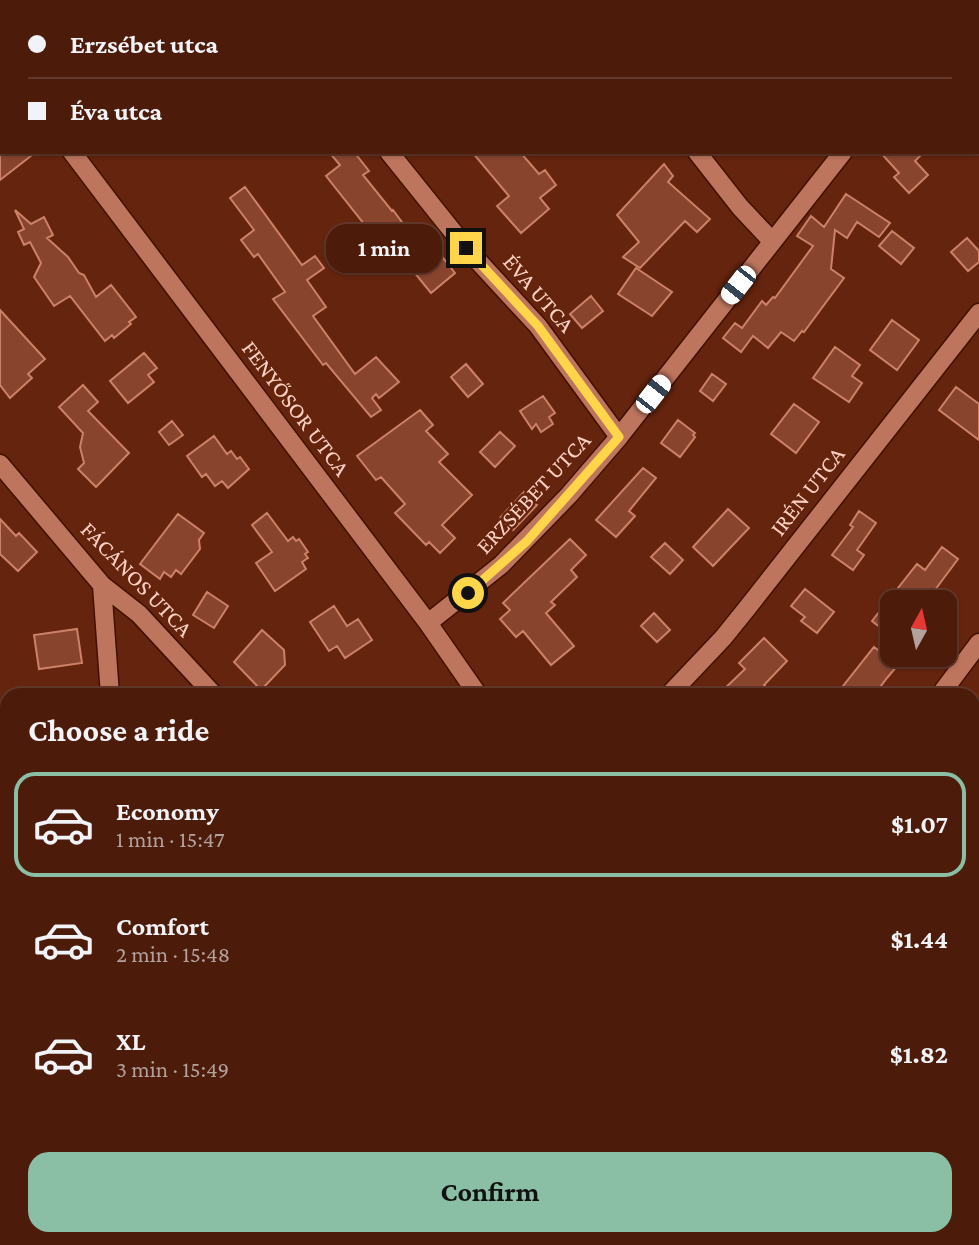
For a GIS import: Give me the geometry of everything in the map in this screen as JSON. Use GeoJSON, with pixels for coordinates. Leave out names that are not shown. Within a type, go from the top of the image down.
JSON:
{"type":"FeatureCollection","features":[{"type":"Feature","properties":{"kind":"street","name":"FENYŐSOR UTCA"},"geometry":{"type":"LineString","coordinates":[[74,154],[428,623],[473,688]]}},
{"type":"Feature","properties":{"kind":"street","name":"ÉVA UTCA"},"geometry":{"type":"LineString","coordinates":[[391,154],[466,248],[538,326],[619,437]]}},
{"type":"Feature","properties":{"kind":"street"},"geometry":{"type":"LineString","coordinates":[[699,154],[740,207],[772,241]]}},
{"type":"Feature","properties":{"kind":"street","name":"ERZSÉBET UTCA"},"geometry":{"type":"LineString","coordinates":[[428,623],[468,593],[527,541],[619,437],[841,154]]}},
{"type":"Feature","properties":{"kind":"street","name":"IRÉN UTCA"},"geometry":{"type":"LineString","coordinates":[[675,688],[723,638],[979,313]]}},
{"type":"Feature","properties":{"kind":"street","name":"FÁCÁNOS UTCA"},"geometry":{"type":"LineString","coordinates":[[0,464],[102,585],[139,614],[208,688]]}},
{"type":"Feature","properties":{"kind":"street"},"geometry":{"type":"LineString","coordinates":[[102,585],[109,688]]}},
{"type":"Feature","properties":{"kind":"street"},"geometry":{"type":"LineString","coordinates":[[945,688],[979,643]]}},
{"type":"Feature","properties":{"kind":"building"},"geometry":{"type":"Polygon","coordinates":[[[0,154],[33,154],[0,180],[0,154]]]}},
{"type":"Feature","properties":{"kind":"building"},"geometry":{"type":"Polygon","coordinates":[[[331,154],[356,154],[369,171],[363,175],[427,256],[436,249],[455,273],[431,293],[397,251],[384,261],[375,249],[372,251],[359,235],[363,232],[360,228],[364,224],[326,176],[340,165],[331,154]]]}},
{"type":"Feature","properties":{"kind":"building"},"geometry":{"type":"Polygon","coordinates":[[[474,154],[522,154],[539,174],[545,170],[556,185],[540,198],[549,209],[521,233],[497,206],[509,196],[474,154]]]}},
{"type":"Feature","properties":{"kind":"building"},"geometry":{"type":"Polygon","coordinates":[[[882,154],[922,154],[915,161],[928,175],[909,193],[894,177],[899,173],[882,154]]]}},
{"type":"Feature","properties":{"kind":"building"},"geometry":{"type":"Polygon","coordinates":[[[664,164],[673,176],[668,182],[710,219],[697,232],[685,221],[640,268],[623,257],[639,242],[617,215],[664,164]]]}},
{"type":"Feature","properties":{"kind":"building"},"geometry":{"type":"Polygon","coordinates":[[[245,187],[302,265],[315,256],[324,268],[307,280],[326,307],[313,316],[355,374],[376,357],[399,382],[379,398],[376,394],[372,398],[381,410],[371,417],[326,363],[323,365],[273,299],[285,292],[258,254],[254,257],[241,240],[254,230],[230,198],[245,187]]]}},
{"type":"Feature","properties":{"kind":"building"},"geometry":{"type":"Polygon","coordinates":[[[846,194],[890,223],[879,237],[857,222],[847,238],[835,230],[831,269],[844,278],[804,332],[794,341],[781,332],[768,348],[753,336],[741,352],[723,338],[735,323],[742,328],[762,301],[766,305],[775,298],[813,246],[797,236],[811,216],[824,227],[846,194]]]}},
{"type":"Feature","properties":{"kind":"building"},"geometry":{"type":"Polygon","coordinates":[[[15,210],[31,224],[44,217],[53,235],[47,238],[68,257],[79,273],[84,275],[96,297],[111,285],[136,317],[129,322],[131,324],[114,338],[112,335],[105,341],[70,296],[54,306],[34,277],[41,263],[30,242],[24,245],[18,232],[24,229],[15,210]]]}},
{"type":"Feature","properties":{"kind":"building"},"geometry":{"type":"Polygon","coordinates":[[[892,231],[914,248],[901,264],[879,246],[892,231]]]}},
{"type":"Feature","properties":{"kind":"building"},"geometry":{"type":"Polygon","coordinates":[[[967,238],[979,251],[979,262],[968,271],[951,252],[967,238]]]}},
{"type":"Feature","properties":{"kind":"building"},"geometry":{"type":"Polygon","coordinates":[[[636,268],[672,292],[652,316],[618,294],[636,268]]]}},
{"type":"Feature","properties":{"kind":"building"},"geometry":{"type":"Polygon","coordinates":[[[591,296],[603,311],[582,328],[570,314],[591,296]]]}},
{"type":"Feature","properties":{"kind":"building"},"geometry":{"type":"Polygon","coordinates":[[[0,310],[45,359],[28,374],[32,378],[10,398],[0,385],[0,310]]]}},
{"type":"Feature","properties":{"kind":"building"},"geometry":{"type":"Polygon","coordinates":[[[892,320],[919,340],[897,370],[870,350],[892,320]]]}},
{"type":"Feature","properties":{"kind":"building"},"geometry":{"type":"Polygon","coordinates":[[[835,347],[860,365],[852,376],[862,383],[849,402],[813,378],[835,347]]]}},
{"type":"Feature","properties":{"kind":"building"},"geometry":{"type":"Polygon","coordinates":[[[144,353],[157,368],[148,375],[154,382],[128,403],[110,381],[144,353]]]}},
{"type":"Feature","properties":{"kind":"building"},"geometry":{"type":"Polygon","coordinates":[[[466,364],[483,384],[468,397],[451,377],[466,364]]]}},
{"type":"Feature","properties":{"kind":"building"},"geometry":{"type":"Polygon","coordinates":[[[712,374],[726,384],[713,401],[700,391],[712,374]]]}},
{"type":"Feature","properties":{"kind":"building"},"geometry":{"type":"Polygon","coordinates":[[[83,385],[98,402],[88,411],[129,453],[96,487],[78,469],[84,463],[80,447],[83,433],[59,407],[83,385]]]}},
{"type":"Feature","properties":{"kind":"building"},"geometry":{"type":"Polygon","coordinates":[[[956,387],[979,404],[979,440],[939,410],[956,387]]]}},
{"type":"Feature","properties":{"kind":"building"},"geometry":{"type":"Polygon","coordinates":[[[543,396],[555,413],[549,417],[553,424],[541,432],[536,424],[532,429],[520,411],[543,396]]]}},
{"type":"Feature","properties":{"kind":"building"},"geometry":{"type":"Polygon","coordinates":[[[794,404],[819,422],[796,453],[771,434],[794,404]]]}},
{"type":"Feature","properties":{"kind":"building"},"geometry":{"type":"Polygon","coordinates":[[[420,410],[433,425],[426,431],[448,454],[439,462],[472,495],[442,525],[455,538],[440,553],[429,542],[426,545],[395,513],[405,504],[381,477],[376,480],[357,456],[420,410]]]}},
{"type":"Feature","properties":{"kind":"building"},"geometry":{"type":"Polygon","coordinates":[[[678,420],[695,433],[695,437],[680,457],[661,443],[678,420]]]}},
{"type":"Feature","properties":{"kind":"building"},"geometry":{"type":"Polygon","coordinates":[[[172,421],[183,435],[169,445],[159,432],[172,421]]]}},
{"type":"Feature","properties":{"kind":"building"},"geometry":{"type":"Polygon","coordinates":[[[500,432],[515,446],[495,467],[480,452],[500,432]]]}},
{"type":"Feature","properties":{"kind":"building"},"geometry":{"type":"Polygon","coordinates":[[[214,436],[227,454],[231,451],[237,459],[240,457],[249,469],[228,488],[222,481],[215,486],[206,474],[202,477],[187,456],[214,436]]]}},
{"type":"Feature","properties":{"kind":"building"},"geometry":{"type":"Polygon","coordinates":[[[643,468],[656,478],[629,511],[635,516],[616,537],[596,520],[643,468]]]}},
{"type":"Feature","properties":{"kind":"building"},"geometry":{"type":"Polygon","coordinates":[[[524,492],[537,505],[513,530],[500,518],[524,492]]]}},
{"type":"Feature","properties":{"kind":"building"},"geometry":{"type":"Polygon","coordinates":[[[728,509],[749,528],[713,566],[693,547],[728,509]]]}},
{"type":"Feature","properties":{"kind":"building"},"geometry":{"type":"Polygon","coordinates":[[[859,511],[876,523],[857,550],[864,555],[853,570],[832,555],[853,527],[850,525],[859,511]]]}},
{"type":"Feature","properties":{"kind":"building"},"geometry":{"type":"Polygon","coordinates":[[[267,513],[288,541],[293,537],[296,541],[299,539],[308,552],[305,554],[308,558],[302,562],[306,569],[275,591],[256,563],[272,552],[252,525],[267,513]]]}},
{"type":"Feature","properties":{"kind":"building"},"geometry":{"type":"Polygon","coordinates":[[[178,514],[204,533],[199,540],[200,549],[181,574],[176,570],[171,577],[164,572],[160,579],[140,564],[178,514]]]}},
{"type":"Feature","properties":{"kind":"building"},"geometry":{"type":"Polygon","coordinates":[[[0,519],[16,536],[19,533],[37,552],[18,571],[0,554],[0,519]]]}},
{"type":"Feature","properties":{"kind":"building"},"geometry":{"type":"Polygon","coordinates":[[[570,539],[586,555],[571,570],[577,577],[551,602],[555,605],[546,613],[574,646],[551,665],[523,631],[516,637],[500,619],[510,610],[503,603],[570,539]]]}},
{"type":"Feature","properties":{"kind":"building"},"geometry":{"type":"Polygon","coordinates":[[[665,543],[683,560],[670,574],[651,557],[665,543]]]}},
{"type":"Feature","properties":{"kind":"building"},"geometry":{"type":"Polygon","coordinates":[[[942,547],[958,559],[935,590],[896,590],[917,564],[925,570],[942,547]]]}},
{"type":"Feature","properties":{"kind":"building"},"geometry":{"type":"Polygon","coordinates":[[[805,589],[834,612],[817,633],[801,621],[805,617],[791,606],[805,589]]]}},
{"type":"Feature","properties":{"kind":"building"},"geometry":{"type":"Polygon","coordinates":[[[207,592],[228,606],[214,628],[193,615],[207,592]]]}},
{"type":"Feature","properties":{"kind":"building"},"geometry":{"type":"Polygon","coordinates":[[[334,606],[347,626],[358,619],[372,640],[345,658],[337,646],[329,651],[310,622],[334,606]]]}},
{"type":"Feature","properties":{"kind":"building"},"geometry":{"type":"Polygon","coordinates":[[[880,611],[880,627],[872,621],[880,611]]]}},
{"type":"Feature","properties":{"kind":"building"},"geometry":{"type":"Polygon","coordinates":[[[654,613],[670,630],[657,642],[641,626],[654,613]]]}},
{"type":"Feature","properties":{"kind":"building"},"geometry":{"type":"Polygon","coordinates":[[[77,629],[82,663],[39,669],[34,635],[77,629]]]}},
{"type":"Feature","properties":{"kind":"building"},"geometry":{"type":"Polygon","coordinates":[[[262,630],[284,650],[285,665],[263,688],[259,688],[234,662],[262,630]]]}},
{"type":"Feature","properties":{"kind":"building"},"geometry":{"type":"Polygon","coordinates":[[[764,638],[787,661],[764,685],[767,688],[725,688],[745,669],[739,663],[764,638]]]}},
{"type":"Feature","properties":{"kind":"building"},"geometry":{"type":"Polygon","coordinates":[[[874,647],[880,652],[880,667],[896,667],[880,688],[842,688],[874,647]]]}},
{"type":"Feature","properties":{"kind":"route"},"geometry":{"type":"LineString","coordinates":[[466,248],[538,326],[619,437],[527,541],[468,593]]}}]}
